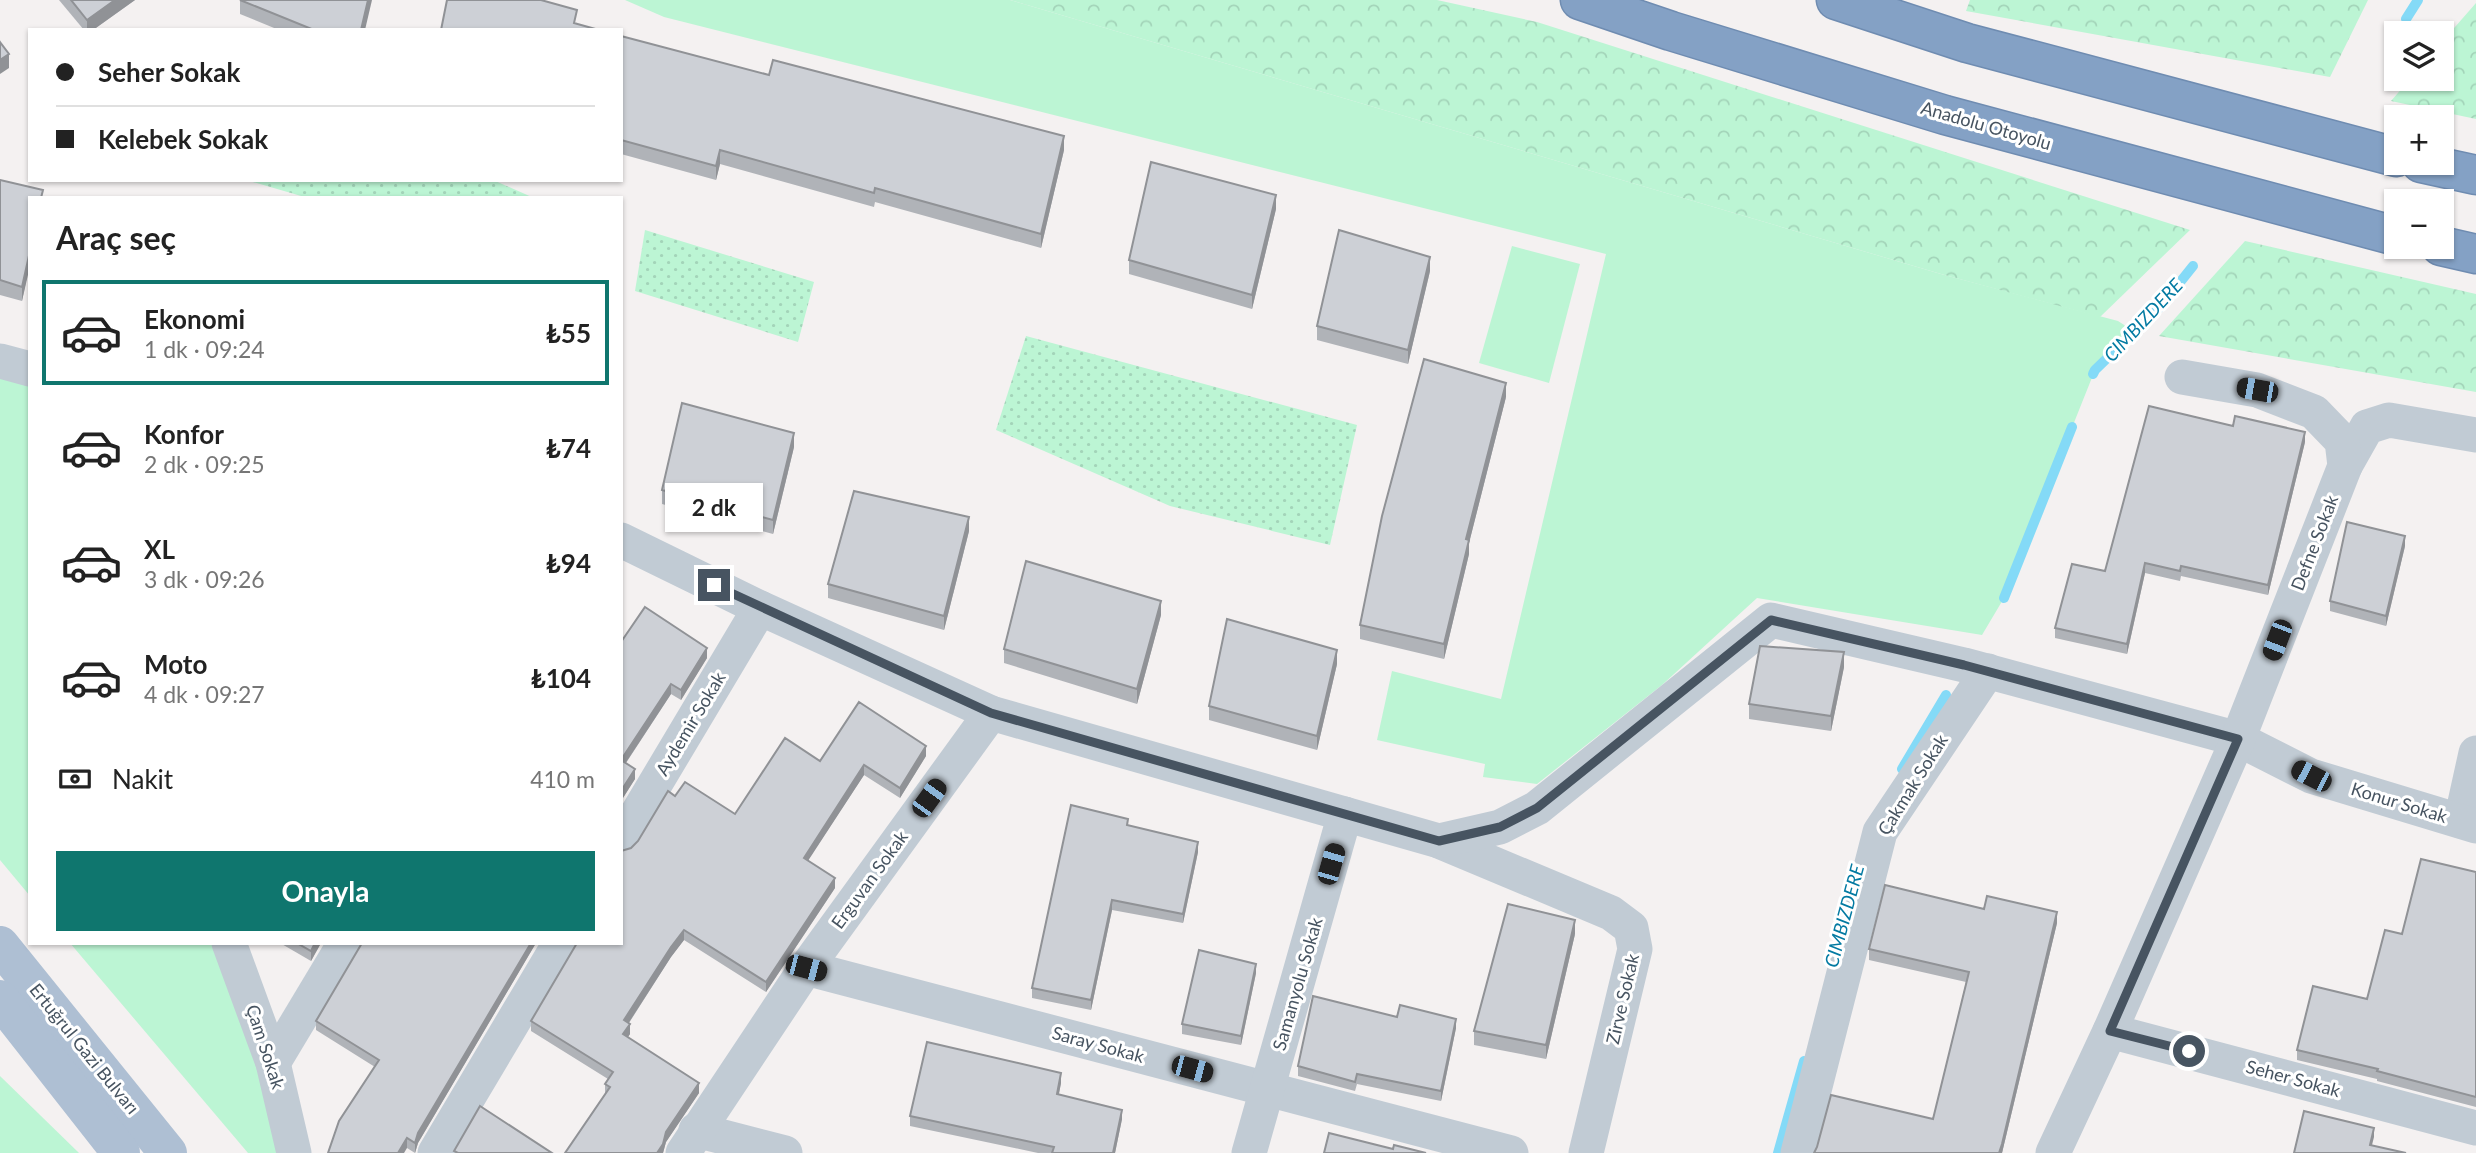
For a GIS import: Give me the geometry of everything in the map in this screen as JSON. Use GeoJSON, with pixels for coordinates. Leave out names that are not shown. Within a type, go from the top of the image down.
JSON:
{"type":"FeatureCollection","features":[{"type":"Feature","properties":{"kind":"highway","name":"Anadolu Otoyolu"},"geometry":{"type":"LineString","coordinates":[[1580,0],[1671,31],[1945,115],[2384,233]]}},
{"type":"Feature","properties":{"kind":"highway"},"geometry":{"type":"LineString","coordinates":[[1836,0],[1967,43],[2384,153]]}},
{"type":"Feature","properties":{"kind":"highway"},"geometry":{"type":"LineString","coordinates":[[2454,170],[2476,175]]}},
{"type":"Feature","properties":{"kind":"highway"},"geometry":{"type":"LineString","coordinates":[[2454,249],[2476,254]]}},
{"type":"Feature","properties":{"kind":"main road","name":"Ertuğrul Gazi Bulvarı"},"geometry":{"type":"LineString","coordinates":[[0,945],[168,1153]]}},
{"type":"Feature","properties":{"kind":"main road","name":"Ertuğrul Gazi Bulvarı"},"geometry":{"type":"LineString","coordinates":[[0,999],[121,1153]]}},
{"type":"Feature","properties":{"kind":"street"},"geometry":{"type":"LineString","coordinates":[[0,361],[28,368]]}},
{"type":"Feature","properties":{"kind":"street"},"geometry":{"type":"LineString","coordinates":[[2182,377],[2257,390],[2314,412],[2342,441],[2345,466]]}},
{"type":"Feature","properties":{"kind":"street","name":"Defne Sokak"},"geometry":{"type":"LineString","coordinates":[[2053,1153],[2110,1031],[2238,739],[2345,466],[2367,427],[2389,420],[2476,435]]}},
{"type":"Feature","properties":{"kind":"street","name":"Zirve Sokak"},"geometry":{"type":"LineString","coordinates":[[623,541],[760,608],[991,713],[1439,841],[1611,913],[1631,928],[1635,949],[1587,1153]]}},
{"type":"Feature","properties":{"kind":"street","name":"Aydemir Sokak"},"geometry":{"type":"LineString","coordinates":[[623,838],[760,608]]}},
{"type":"Feature","properties":{"kind":"street","name":"Konur Sokak"},"geometry":{"type":"LineString","coordinates":[[1439,841],[1500,827],[1537,808],[1771,620],[1976,668],[2238,739],[2311,776],[2469,824]]}},
{"type":"Feature","properties":{"kind":"street","name":"Çakmak Sokak"},"geometry":{"type":"LineString","coordinates":[[1798,1153],[1880,832],[1976,668]]}},
{"type":"Feature","properties":{"kind":"street","name":"Erguvan Sokak"},"geometry":{"type":"LineString","coordinates":[[690,1142],[806,968],[991,713]]}},
{"type":"Feature","properties":{"kind":"street"},"geometry":{"type":"LineString","coordinates":[[2469,824],[2476,752]]}},
{"type":"Feature","properties":{"kind":"street","name":"Samanyolu Sokak"},"geometry":{"type":"LineString","coordinates":[[1249,1153],[1345,814]]}},
{"type":"Feature","properties":{"kind":"street","name":"Çam Sokak"},"geometry":{"type":"LineString","coordinates":[[230,945],[273,1063],[294,1153]]}},
{"type":"Feature","properties":{"kind":"street"},"geometry":{"type":"LineString","coordinates":[[273,1063],[344,945]]}},
{"type":"Feature","properties":{"kind":"street"},"geometry":{"type":"LineString","coordinates":[[435,1153],[559,945]]}},
{"type":"Feature","properties":{"kind":"street","name":"Saray Sokak"},"geometry":{"type":"LineString","coordinates":[[806,968],[1511,1153]]}},
{"type":"Feature","properties":{"kind":"street","name":"Seher Sokak"},"geometry":{"type":"LineString","coordinates":[[2110,1031],[2476,1128]]}},
{"type":"Feature","properties":{"kind":"street"},"geometry":{"type":"LineString","coordinates":[[690,1142],[785,1153]]}},
{"type":"Feature","properties":{"kind":"green space"},"geometry":{"type":"Polygon","coordinates":[[[625,0],[1010,0],[1941,274],[2118,321],[2135,332],[2095,370],[2004,598],[1982,635],[1757,598],[1662,685],[1537,784],[1483,777],[1485,764],[1377,740],[1392,671],[1501,699],[1606,254],[664,17],[625,0]]]}},
{"type":"Feature","properties":{"kind":"green space"},"geometry":{"type":"Polygon","coordinates":[[[1010,0],[1437,0],[1537,22],[2190,230],[2100,317],[1941,274],[1010,0]]]}},
{"type":"Feature","properties":{"kind":"green space"},"geometry":{"type":"Polygon","coordinates":[[[1970,0],[2368,0],[2330,77],[1966,11],[1970,0]]]}},
{"type":"Feature","properties":{"kind":"green space"},"geometry":{"type":"Polygon","coordinates":[[[2476,3],[2476,119],[2454,114],[2454,105],[2410,105],[2391,101],[2400,91],[2454,91],[2454,28],[2476,3]]]}},
{"type":"Feature","properties":{"kind":"green space"},"geometry":{"type":"Polygon","coordinates":[[[253,182],[498,182],[529,196],[301,196],[253,182]]]}},
{"type":"Feature","properties":{"kind":"green space"},"geometry":{"type":"Polygon","coordinates":[[[645,230],[814,282],[798,342],[635,291],[645,230]]]}},
{"type":"Feature","properties":{"kind":"green space"},"geometry":{"type":"Polygon","coordinates":[[[2245,241],[2476,294],[2476,392],[2159,336],[2245,241]]]}},
{"type":"Feature","properties":{"kind":"green space"},"geometry":{"type":"Polygon","coordinates":[[[1512,246],[1580,264],[1549,383],[1479,363],[1512,246]]]}},
{"type":"Feature","properties":{"kind":"green space"},"geometry":{"type":"Polygon","coordinates":[[[1026,336],[1357,425],[1330,545],[1170,506],[996,430],[1026,336]]]}},
{"type":"Feature","properties":{"kind":"green space"},"geometry":{"type":"Polygon","coordinates":[[[0,361],[28,368],[28,894],[0,860],[0,361]]]}},
{"type":"Feature","properties":{"kind":"green space"},"geometry":{"type":"Polygon","coordinates":[[[72,945],[230,945],[294,1153],[248,1153],[72,945]]]}},
{"type":"Feature","properties":{"kind":"green space"},"geometry":{"type":"Polygon","coordinates":[[[0,1076],[79,1153],[0,1153],[0,1076]]]}},
{"type":"Feature","properties":{"kind":"building"},"geometry":{"type":"Polygon","coordinates":[[[71,0],[115,0],[87,20],[71,0]]]}},
{"type":"Feature","properties":{"kind":"building"},"geometry":{"type":"Polygon","coordinates":[[[240,0],[368,0],[361,28],[309,28],[240,0]]]}},
{"type":"Feature","properties":{"kind":"building"},"geometry":{"type":"Polygon","coordinates":[[[447,0],[541,0],[577,10],[574,23],[592,28],[441,28],[447,0]]]}},
{"type":"Feature","properties":{"kind":"building"},"geometry":{"type":"Polygon","coordinates":[[[623,37],[769,75],[773,60],[1064,136],[1041,234],[875,188],[874,193],[720,150],[716,166],[623,141],[623,37]]]}},
{"type":"Feature","properties":{"kind":"building"},"geometry":{"type":"Polygon","coordinates":[[[0,42],[9,54],[0,60],[0,42]]]}},
{"type":"Feature","properties":{"kind":"building"},"geometry":{"type":"Polygon","coordinates":[[[1151,162],[1276,195],[1252,295],[1129,260],[1151,162]]]}},
{"type":"Feature","properties":{"kind":"building"},"geometry":{"type":"Polygon","coordinates":[[[0,180],[43,190],[42,196],[28,196],[28,260],[22,287],[0,280],[0,180]]]}},
{"type":"Feature","properties":{"kind":"building"},"geometry":{"type":"Polygon","coordinates":[[[1339,230],[1430,257],[1408,350],[1317,326],[1339,230]]]}},
{"type":"Feature","properties":{"kind":"building"},"geometry":{"type":"Polygon","coordinates":[[[1424,359],[1506,383],[1466,539],[1469,540],[1444,644],[1360,625],[1382,516],[1424,359]]]}},
{"type":"Feature","properties":{"kind":"building"},"geometry":{"type":"Polygon","coordinates":[[[682,403],[794,433],[773,520],[662,490],[682,403]]]}},
{"type":"Feature","properties":{"kind":"building"},"geometry":{"type":"Polygon","coordinates":[[[2149,406],[2233,426],[2235,416],[2305,432],[2268,585],[2181,566],[2180,571],[2145,563],[2127,644],[2055,628],[2072,564],[2105,571],[2149,406]]]}},
{"type":"Feature","properties":{"kind":"building"},"geometry":{"type":"Polygon","coordinates":[[[854,491],[969,517],[944,616],[828,584],[854,491]]]}},
{"type":"Feature","properties":{"kind":"building"},"geometry":{"type":"Polygon","coordinates":[[[2347,522],[2405,536],[2386,616],[2330,601],[2347,522]]]}},
{"type":"Feature","properties":{"kind":"building"},"geometry":{"type":"Polygon","coordinates":[[[1026,561],[1161,601],[1137,689],[1004,649],[1026,561]]]}},
{"type":"Feature","properties":{"kind":"building"},"geometry":{"type":"Polygon","coordinates":[[[645,607],[707,648],[681,690],[671,684],[623,757],[623,639],[645,607]]]}},
{"type":"Feature","properties":{"kind":"building"},"geometry":{"type":"Polygon","coordinates":[[[1227,619],[1337,650],[1317,736],[1209,706],[1227,619]]]}},
{"type":"Feature","properties":{"kind":"building"},"geometry":{"type":"Polygon","coordinates":[[[1760,646],[1844,652],[1831,716],[1749,704],[1760,646]]]}},
{"type":"Feature","properties":{"kind":"building"},"geometry":{"type":"Polygon","coordinates":[[[859,702],[926,746],[900,788],[864,765],[804,858],[835,878],[766,982],[684,930],[671,947],[624,1020],[630,1024],[623,1034],[699,1083],[666,1132],[657,1153],[565,1153],[610,1087],[605,1084],[613,1072],[531,1021],[576,945],[623,945],[623,850],[631,848],[638,841],[668,791],[675,796],[685,782],[735,814],[785,738],[820,761],[859,702]]]}},
{"type":"Feature","properties":{"kind":"building"},"geometry":{"type":"Polygon","coordinates":[[[623,761],[635,769],[623,788],[623,761]]]}},
{"type":"Feature","properties":{"kind":"building"},"geometry":{"type":"Polygon","coordinates":[[[1071,805],[1128,819],[1127,825],[1198,842],[1183,914],[1112,900],[1091,1000],[1032,988],[1071,805]]]}},
{"type":"Feature","properties":{"kind":"building"},"geometry":{"type":"Polygon","coordinates":[[[2421,859],[2476,872],[2476,1097],[2377,1071],[2378,1069],[2297,1050],[2313,986],[2367,999],[2385,930],[2402,934],[2421,859]]]}},
{"type":"Feature","properties":{"kind":"building"},"geometry":{"type":"Polygon","coordinates":[[[1885,885],[1984,909],[1987,896],[2057,912],[1999,1153],[1814,1153],[1831,1095],[1933,1119],[1969,972],[1869,949],[1885,885]]]}},
{"type":"Feature","properties":{"kind":"building"},"geometry":{"type":"Polygon","coordinates":[[[1508,904],[1575,920],[1546,1045],[1474,1031],[1508,904]]]}},
{"type":"Feature","properties":{"kind":"building"},"geometry":{"type":"Polygon","coordinates":[[[300,945],[314,945],[311,951],[300,945]]]}},
{"type":"Feature","properties":{"kind":"building"},"geometry":{"type":"Polygon","coordinates":[[[361,945],[530,945],[418,1133],[415,1143],[407,1138],[398,1153],[328,1153],[339,1121],[379,1060],[316,1021],[361,945]]]}},
{"type":"Feature","properties":{"kind":"building"},"geometry":{"type":"Polygon","coordinates":[[[1199,950],[1256,964],[1241,1036],[1182,1024],[1199,950]]]}},
{"type":"Feature","properties":{"kind":"building"},"geometry":{"type":"Polygon","coordinates":[[[1313,996],[1397,1017],[1400,1005],[1456,1019],[1441,1091],[1357,1074],[1355,1082],[1298,1066],[1313,996]]]}},
{"type":"Feature","properties":{"kind":"building"},"geometry":{"type":"Polygon","coordinates":[[[927,1042],[1061,1073],[1057,1094],[1122,1110],[1113,1153],[1052,1153],[1054,1147],[910,1116],[927,1042]]]}},
{"type":"Feature","properties":{"kind":"building"},"geometry":{"type":"Polygon","coordinates":[[[480,1106],[552,1153],[454,1151],[480,1106]]]}},
{"type":"Feature","properties":{"kind":"building"},"geometry":{"type":"Polygon","coordinates":[[[2304,1111],[2374,1128],[2370,1145],[2406,1153],[2294,1153],[2304,1111]]]}},
{"type":"Feature","properties":{"kind":"building"},"geometry":{"type":"Polygon","coordinates":[[[1329,1133],[1393,1149],[1394,1145],[1426,1153],[1324,1153],[1329,1133]]]}},
{"type":"Feature","properties":{"kind":"waterway","name":"CIMBIZDERE"},"geometry":{"type":"LineString","coordinates":[[2406,19],[2418,0]]}},
{"type":"Feature","properties":{"kind":"waterway","name":"CIMBIZDERE"},"geometry":{"type":"LineString","coordinates":[[2093,374],[2161,306],[2193,266]]}},
{"type":"Feature","properties":{"kind":"waterway","name":"CIMBIZDERE"},"geometry":{"type":"LineString","coordinates":[[2004,598],[2072,427]]}},
{"type":"Feature","properties":{"kind":"waterway","name":"CIMBIZDERE"},"geometry":{"type":"LineString","coordinates":[[1902,769],[1946,695]]}},
{"type":"Feature","properties":{"kind":"waterway","name":"CIMBIZDERE"},"geometry":{"type":"LineString","coordinates":[[1778,1153],[1804,1061]]}},
{"type":"Feature","properties":{"kind":"route"},"geometry":{"type":"LineString","coordinates":[[714,585],[991,713],[1439,841],[1500,827],[1537,808],[1771,620],[1964,665],[2238,739],[2110,1031],[2189,1051]]}}]}
